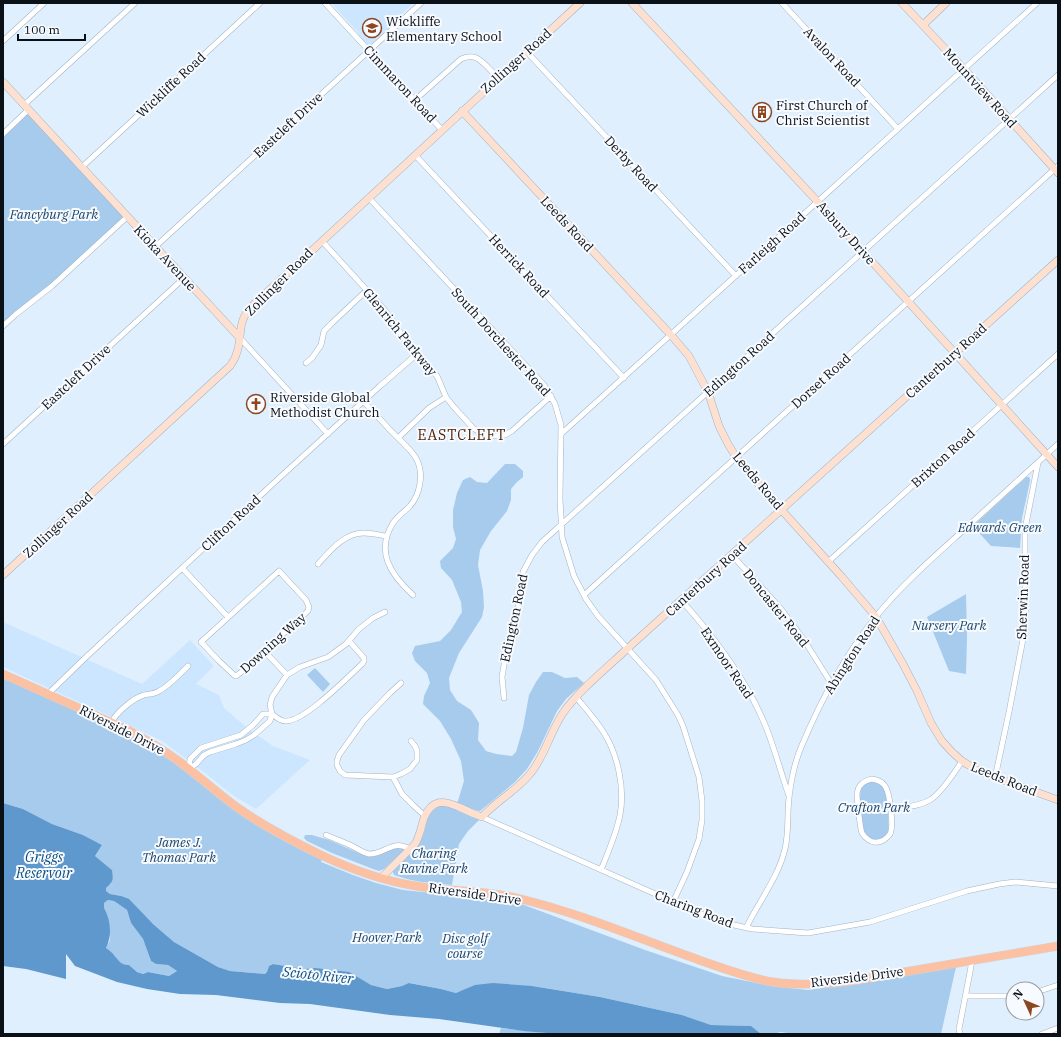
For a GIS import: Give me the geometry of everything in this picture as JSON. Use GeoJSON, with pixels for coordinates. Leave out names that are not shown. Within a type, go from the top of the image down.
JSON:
{"type":"FeatureCollection","features":[{"type":"Feature","properties":{"kind":"main road","name":"Riverside Drive"},"geometry":{"type":"LineString","coordinates":[[3,674],[130,731],[154,745],[189,769],[237,807],[255,819],[303,846],[348,867],[381,878],[416,886],[521,899],[575,915],[737,973],[758,979],[799,984],[844,982],[1058,946]]}},
{"type":"Feature","properties":{"kind":"street"},"geometry":{"type":"LineString","coordinates":[[3,41],[44,3]]}},
{"type":"Feature","properties":{"kind":"street"},"geometry":{"type":"LineString","coordinates":[[3,134],[26,108],[135,3]]}},
{"type":"Feature","properties":{"kind":"street","name":"Wickliffe Road"},"geometry":{"type":"LineString","coordinates":[[82,167],[260,3]]}},
{"type":"Feature","properties":{"kind":"street","name":"Cimmaron Road"},"geometry":{"type":"LineString","coordinates":[[324,3],[442,130]]}},
{"type":"Feature","properties":{"kind":"street","name":"Eastcleft Drive"},"geometry":{"type":"LineString","coordinates":[[155,247],[421,3]]}},
{"type":"Feature","properties":{"kind":"street","name":"Zollinger Road"},"geometry":{"type":"LineString","coordinates":[[3,575],[230,366],[236,356],[241,324],[244,315],[250,308],[580,3]]}},
{"type":"Feature","properties":{"kind":"street","name":"Asbury Drive"},"geometry":{"type":"LineString","coordinates":[[632,3],[818,202],[1058,466]]}},
{"type":"Feature","properties":{"kind":"street","name":"Avalon Road"},"geometry":{"type":"LineString","coordinates":[[782,3],[898,129]]}},
{"type":"Feature","properties":{"kind":"street","name":"Mountview Road"},"geometry":{"type":"LineString","coordinates":[[902,3],[1057,169]]}},
{"type":"Feature","properties":{"kind":"street"},"geometry":{"type":"LineString","coordinates":[[923,25],[946,3]]}},
{"type":"Feature","properties":{"kind":"street","name":"Farleigh Road"},"geometry":{"type":"LineString","coordinates":[[561,434],[1037,3]]}},
{"type":"Feature","properties":{"kind":"street","name":"Derby Road"},"geometry":{"type":"LineString","coordinates":[[527,52],[736,276]]}},
{"type":"Feature","properties":{"kind":"street"},"geometry":{"type":"LineString","coordinates":[[415,100],[461,59],[468,56],[475,57],[498,78]]}},
{"type":"Feature","properties":{"kind":"street","name":"Edington Road"},"geometry":{"type":"LineString","coordinates":[[504,698],[502,677],[505,659],[514,634],[523,572],[536,549],[542,542],[1058,75]]}},
{"type":"Feature","properties":{"kind":"street","name":"Kioka Avenue"},"geometry":{"type":"LineString","coordinates":[[3,82],[328,434]]}},
{"type":"Feature","properties":{"kind":"street","name":"Leeds Road"},"geometry":{"type":"LineString","coordinates":[[462,111],[689,356],[708,392],[719,426],[736,457],[876,617],[917,691],[937,734],[952,752],[962,761],[975,769],[995,778],[1058,800]]}},
{"type":"Feature","properties":{"kind":"street","name":"Herrick Road"},"geometry":{"type":"LineString","coordinates":[[415,155],[624,378]]}},
{"type":"Feature","properties":{"kind":"street","name":"Dorset Road"},"geometry":{"type":"LineString","coordinates":[[584,595],[1057,169]]}},
{"type":"Feature","properties":{"kind":"street","name":"South Dorchester Road"},"geometry":{"type":"LineString","coordinates":[[369,198],[544,385],[555,404],[561,424],[562,537],[574,576],[584,595],[598,616],[656,680],[678,715],[683,726],[699,777],[702,801],[702,820],[699,838],[687,872],[673,902]]}},
{"type":"Feature","properties":{"kind":"street"},"geometry":{"type":"LineString","coordinates":[[3,326],[52,286],[127,217]]}},
{"type":"Feature","properties":{"kind":"street","name":"Glenrich Parkway"},"geometry":{"type":"LineString","coordinates":[[322,241],[383,308],[405,340],[438,376],[446,397],[452,406],[473,428],[484,434],[497,436],[505,435],[512,431],[551,396]]}},
{"type":"Feature","properties":{"kind":"street","name":"Canterbury Road"},"geometry":{"type":"LineString","coordinates":[[482,817],[530,774],[543,754],[559,719],[576,698],[628,648],[682,601],[1058,260]]}},
{"type":"Feature","properties":{"kind":"street","name":"Eastcleft Drive"},"geometry":{"type":"LineString","coordinates":[[3,444],[184,278]]}},
{"type":"Feature","properties":{"kind":"street"},"geometry":{"type":"LineString","coordinates":[[306,363],[312,358],[321,345],[324,331],[367,290]]}},
{"type":"Feature","properties":{"kind":"street","name":"Clifton Road"},"geometry":{"type":"LineString","coordinates":[[48,694],[65,676],[363,401],[417,354]]}},
{"type":"Feature","properties":{"kind":"street","name":"Brixton Road"},"geometry":{"type":"LineString","coordinates":[[828,562],[1058,354]]}},
{"type":"Feature","properties":{"kind":"street"},"geometry":{"type":"LineString","coordinates":[[398,438],[429,408],[446,397]]}},
{"type":"Feature","properties":{"kind":"street"},"geometry":{"type":"LineString","coordinates":[[363,401],[408,448],[417,461],[421,476],[419,491],[411,504],[394,522],[386,536],[386,553],[390,569],[395,577],[413,595]]}},
{"type":"Feature","properties":{"kind":"street","name":"Abington Road"},"geometry":{"type":"LineString","coordinates":[[746,928],[781,864],[788,832],[789,797],[794,770],[801,747],[831,683],[860,637],[907,581],[1058,444]]}},
{"type":"Feature","properties":{"kind":"street","name":"Sherwin Road"},"geometry":{"type":"LineString","coordinates":[[995,778],[1024,634],[1026,607],[1025,529],[1038,462]]}},
{"type":"Feature","properties":{"kind":"street"},"geometry":{"type":"LineString","coordinates":[[318,564],[336,545],[356,534],[364,533],[386,536]]}},
{"type":"Feature","properties":{"kind":"street","name":"Doncaster Road"},"geometry":{"type":"LineString","coordinates":[[732,555],[777,605],[804,640],[831,683]]}},
{"type":"Feature","properties":{"kind":"street"},"geometry":{"type":"LineString","coordinates":[[182,568],[228,617]]}},
{"type":"Feature","properties":{"kind":"street","name":"Downing Way"},"geometry":{"type":"LineString","coordinates":[[279,571],[306,600],[309,607],[306,613],[236,676],[234,676],[201,642],[228,617],[279,571]]}},
{"type":"Feature","properties":{"kind":"street","name":"Exmoor Road"},"geometry":{"type":"LineString","coordinates":[[682,601],[717,642],[747,688],[766,727],[789,797]]}},
{"type":"Feature","properties":{"kind":"street"},"geometry":{"type":"LineString","coordinates":[[189,769],[204,755],[250,738],[270,721],[272,714],[270,705],[272,697],[286,675],[300,667],[328,657],[349,641],[373,618],[385,612]]}},
{"type":"Feature","properties":{"kind":"street"},"geometry":{"type":"LineString","coordinates":[[189,769],[190,759],[201,748],[241,735],[263,714],[272,714],[278,719],[286,721],[294,720],[314,708],[364,661],[364,658],[349,641]]}},
{"type":"Feature","properties":{"kind":"street"},"geometry":{"type":"LineString","coordinates":[[268,655],[286,675]]}},
{"type":"Feature","properties":{"kind":"street"},"geometry":{"type":"LineString","coordinates":[[111,723],[114,717],[133,701],[143,695],[160,691],[188,666]]}},
{"type":"Feature","properties":{"kind":"street"},"geometry":{"type":"LineString","coordinates":[[401,683],[364,720],[339,755],[337,761],[338,768],[345,775],[393,777],[410,769],[417,760],[418,751],[411,741]]}},
{"type":"Feature","properties":{"kind":"street"},"geometry":{"type":"LineString","coordinates":[[576,698],[594,718],[605,734],[617,764],[621,784],[619,821],[612,844],[601,870]]}},
{"type":"Feature","properties":{"kind":"street"},"geometry":{"type":"LineString","coordinates":[[890,809],[916,805],[930,800],[941,790],[962,761]]}},
{"type":"Feature","properties":{"kind":"street"},"geometry":{"type":"LineString","coordinates":[[393,777],[402,794],[426,816]]}},
{"type":"Feature","properties":{"kind":"street"},"geometry":{"type":"LineString","coordinates":[[872,779],[879,780],[885,785],[888,792],[890,809],[892,828],[889,835],[884,840],[877,842],[871,841],[865,837],[861,831],[857,793],[860,786],[865,781],[872,779]]}},
{"type":"Feature","properties":{"kind":"street"},"geometry":{"type":"LineString","coordinates":[[381,878],[418,840],[426,816],[432,806],[438,802],[450,803],[482,817]]}},
{"type":"Feature","properties":{"kind":"street","name":"Charing Road"},"geometry":{"type":"LineString","coordinates":[[482,817],[673,902],[724,923],[752,929],[808,933],[870,922],[967,891],[998,884],[1023,882],[1058,886]]}},
{"type":"Feature","properties":{"kind":"street"},"geometry":{"type":"LineString","coordinates":[[326,835],[352,846],[361,852],[369,854],[376,853],[396,845],[403,845],[410,849]]}},
{"type":"Feature","properties":{"kind":"street"},"geometry":{"type":"LineString","coordinates":[[960,1034],[959,1029],[972,960]]}},
{"type":"Feature","properties":{"kind":"street"},"geometry":{"type":"LineString","coordinates":[[1045,989],[1058,985]]}},
{"type":"Feature","properties":{"kind":"street"},"geometry":{"type":"LineString","coordinates":[[965,996],[1005,996]]}},
{"type":"Feature","properties":{"kind":"street"},"geometry":{"type":"LineString","coordinates":[[1042,1034],[1058,1028]]}},
{"type":"Feature","properties":{"kind":"shaded area","name":"Wickliffe Elementary School"},"geometry":{"type":"Polygon","coordinates":[[[331,3],[414,3],[397,18],[395,23],[369,46],[360,38],[358,32],[331,3]]]}},
{"type":"Feature","properties":{"kind":"shaded area"},"geometry":{"type":"Polygon","coordinates":[[[3,622],[142,684],[190,640],[214,666],[196,684],[219,695],[224,708],[251,731],[273,746],[310,760],[256,809],[234,796],[162,741],[3,667],[3,622]]]}},
{"type":"Feature","properties":{"kind":"green space","name":"Fancyburg Park"},"geometry":{"type":"Polygon","coordinates":[[[28,110],[127,217],[3,326],[3,134],[28,110]]]}},
{"type":"Feature","properties":{"kind":"green space"},"geometry":{"type":"Polygon","coordinates":[[[505,464],[515,464],[523,471],[523,477],[511,489],[511,500],[507,511],[491,531],[480,550],[478,565],[483,591],[484,607],[482,617],[459,653],[449,678],[450,690],[457,701],[471,710],[479,723],[478,740],[486,751],[512,756],[516,752],[523,728],[529,695],[543,672],[552,672],[565,678],[577,677],[584,683],[566,699],[557,711],[538,751],[527,769],[515,782],[480,811],[457,804],[464,781],[461,761],[451,739],[440,721],[423,704],[424,696],[430,683],[427,673],[415,661],[412,653],[415,646],[440,641],[451,630],[462,612],[461,602],[452,580],[441,568],[440,561],[453,548],[456,539],[453,527],[453,510],[457,493],[463,480],[470,477],[477,482],[487,483],[505,464]]]}},
{"type":"Feature","properties":{"kind":"green space","name":"Edwards Green"},"geometry":{"type":"Polygon","coordinates":[[[1026,477],[1029,477],[1030,481],[1022,518],[1020,548],[991,546],[973,526],[1026,477]]]}},
{"type":"Feature","properties":{"kind":"green space","name":"Nursery Park"},"geometry":{"type":"Polygon","coordinates":[[[966,594],[966,674],[949,671],[927,617],[966,594]]]}},
{"type":"Feature","properties":{"kind":"green space"},"geometry":{"type":"Polygon","coordinates":[[[315,668],[330,684],[323,692],[307,675],[315,668]]]}},
{"type":"Feature","properties":{"kind":"green space"},"geometry":{"type":"Polygon","coordinates":[[[3,674],[130,731],[220,795],[323,856],[321,862],[376,883],[403,890],[516,902],[645,950],[722,976],[772,986],[808,990],[956,967],[941,1034],[794,1034],[781,1032],[761,1034],[750,1026],[711,1025],[682,1015],[600,997],[532,986],[462,991],[456,993],[410,983],[387,989],[371,985],[361,980],[315,968],[304,969],[273,964],[269,966],[267,973],[265,974],[230,971],[218,967],[174,942],[121,896],[110,894],[106,891],[106,888],[111,884],[112,870],[95,856],[102,845],[83,835],[52,824],[23,809],[3,803],[3,674]]]}},
{"type":"Feature","properties":{"kind":"green space","name":"Crafton Park"},"geometry":{"type":"Polygon","coordinates":[[[872,781],[880,784],[884,789],[889,829],[883,838],[876,840],[869,838],[864,832],[860,809],[860,795],[862,787],[868,782],[872,781]]]}},
{"type":"Feature","properties":{"kind":"green space","name":"Charing Ravine Park"},"geometry":{"type":"Polygon","coordinates":[[[441,805],[479,820],[468,831],[459,844],[452,885],[415,881],[394,875],[392,870],[417,846],[422,838],[432,811],[441,805]]]}},
{"type":"Feature","properties":{"kind":"green space"},"geometry":{"type":"Polygon","coordinates":[[[305,835],[312,835],[329,840],[370,857],[395,848],[402,848],[404,850],[384,869],[379,871],[332,853],[307,841],[304,838],[305,835]]]}},
{"type":"Feature","properties":{"kind":"green space"},"geometry":{"type":"Polygon","coordinates":[[[108,900],[114,901],[127,910],[131,923],[143,939],[151,961],[156,964],[168,965],[177,971],[169,976],[148,972],[143,974],[137,972],[129,965],[120,962],[106,948],[110,940],[104,903],[108,900]]]}},
{"type":"Feature","properties":{"kind":"green space"},"geometry":{"type":"Polygon","coordinates":[[[501,1028],[558,1034],[499,1034],[501,1028]]]}},
{"type":"Feature","properties":{"kind":"water"},"geometry":{"type":"Polygon","coordinates":[[[3,803],[23,809],[52,824],[83,835],[102,845],[95,856],[112,870],[113,876],[110,884],[106,888],[106,891],[110,894],[129,899],[153,924],[174,942],[218,967],[230,971],[265,974],[269,966],[273,964],[304,969],[315,968],[349,972],[371,985],[387,989],[409,983],[456,993],[475,985],[493,983],[532,986],[600,997],[682,1015],[711,1025],[751,1026],[761,1034],[558,1034],[524,1031],[439,1019],[390,1015],[310,1004],[280,1003],[216,995],[180,994],[147,989],[117,982],[75,966],[66,954],[66,979],[26,969],[3,966],[3,803]],[[108,900],[104,903],[110,928],[106,948],[120,962],[129,965],[137,972],[143,974],[148,972],[169,976],[177,971],[168,965],[156,964],[151,961],[143,939],[131,923],[127,910],[114,901],[108,900]]]}},
{"type":"Feature","properties":{"kind":"place","name":"Wickliffe Elementary School"},"geometry":{"type":"Point","coordinates":[372,28]}},
{"type":"Feature","properties":{"kind":"place","name":"First Church of Christ Scientist"},"geometry":{"type":"Point","coordinates":[762,112]}},
{"type":"Feature","properties":{"kind":"place","name":"Riverside Global Methodist Church"},"geometry":{"type":"Point","coordinates":[256,404]}},
{"type":"Feature","properties":{"kind":"district","name":"EASTCLEFT"},"geometry":{"type":"Point","coordinates":[462,435]}},
{"type":"Feature","properties":{"kind":"park label","name":"James J. Thomas Park"},"geometry":{"type":"Point","coordinates":[179,850]}},
{"type":"Feature","properties":{"kind":"park label","name":"Hoover Park"},"geometry":{"type":"Point","coordinates":[387,937]}},
{"type":"Feature","properties":{"kind":"park label","name":"Disc golf course"},"geometry":{"type":"Point","coordinates":[465,946]}},
{"type":"Feature","properties":{"kind":"water label","name":"Griggs Reservoir"},"geometry":{"type":"Point","coordinates":[44,866]}},
{"type":"Feature","properties":{"kind":"water label","name":"Scioto River"},"geometry":{"type":"Point","coordinates":[318,975]}}]}
